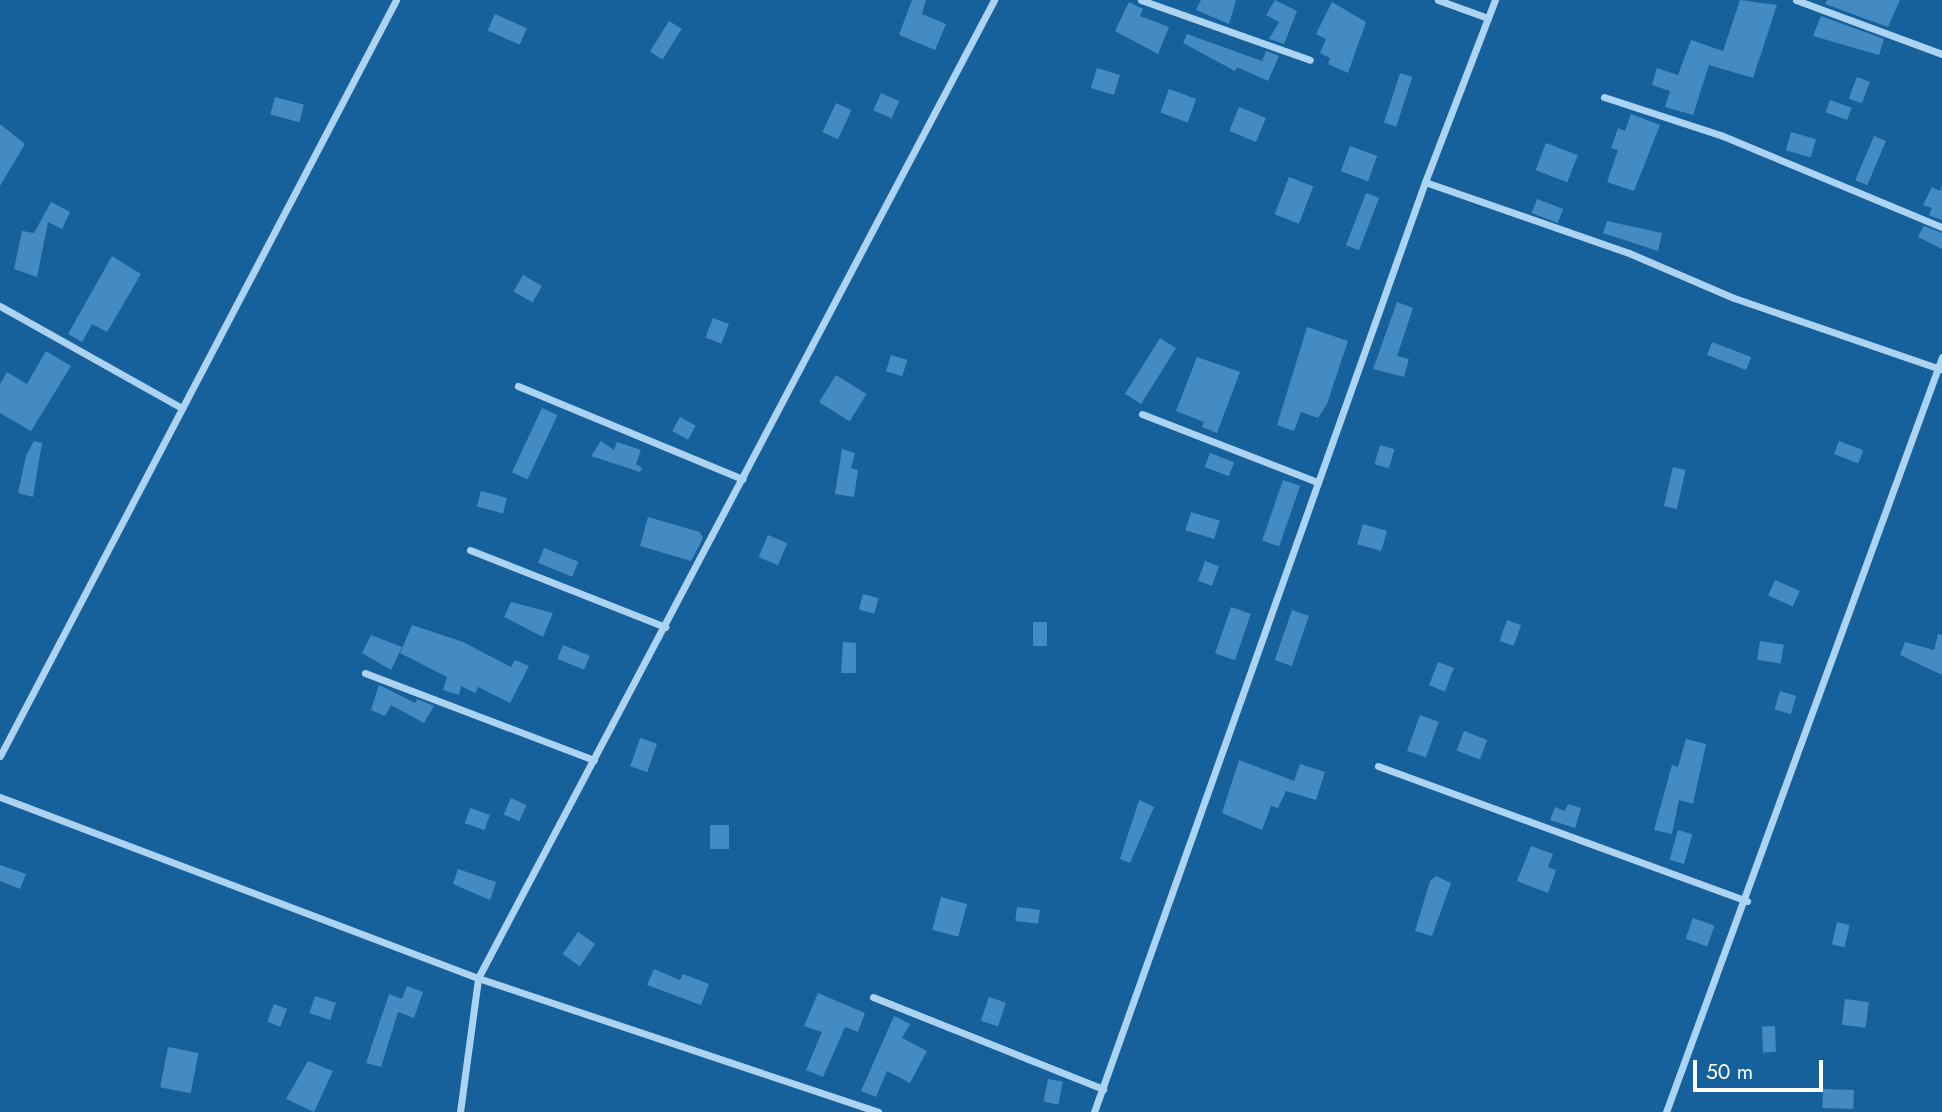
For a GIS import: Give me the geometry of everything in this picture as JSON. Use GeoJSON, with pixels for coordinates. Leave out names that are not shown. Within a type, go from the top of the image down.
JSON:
{"type":"FeatureCollection","features":[{"type":"Feature","properties":{"kind":"street"},"geometry":{"type":"LineString","coordinates":[[0,756],[396,0]]}},
{"type":"Feature","properties":{"kind":"street"},"geometry":{"type":"LineString","coordinates":[[460,1112],[478,978],[994,0]]}},
{"type":"Feature","properties":{"kind":"street"},"geometry":{"type":"LineString","coordinates":[[1141,0],[1310,60]]}},
{"type":"Feature","properties":{"kind":"street"},"geometry":{"type":"LineString","coordinates":[[1438,0],[1488,18]]}},
{"type":"Feature","properties":{"kind":"street"},"geometry":{"type":"LineString","coordinates":[[1094,1112],[1424,182],[1495,0]]}},
{"type":"Feature","properties":{"kind":"street"},"geometry":{"type":"LineString","coordinates":[[1796,0],[1942,54]]}},
{"type":"Feature","properties":{"kind":"street"},"geometry":{"type":"LineString","coordinates":[[1604,97],[1723,136],[1942,227]]}},
{"type":"Feature","properties":{"kind":"street"},"geometry":{"type":"LineString","coordinates":[[1424,182],[1629,253],[1734,298],[1940,368]]}},
{"type":"Feature","properties":{"kind":"street"},"geometry":{"type":"LineString","coordinates":[[0,306],[182,408]]}},
{"type":"Feature","properties":{"kind":"street"},"geometry":{"type":"LineString","coordinates":[[1666,1112],[1747,901],[1942,357]]}},
{"type":"Feature","properties":{"kind":"street"},"geometry":{"type":"LineString","coordinates":[[518,386],[742,479]]}},
{"type":"Feature","properties":{"kind":"street"},"geometry":{"type":"LineString","coordinates":[[1142,414],[1317,482]]}},
{"type":"Feature","properties":{"kind":"street"},"geometry":{"type":"LineString","coordinates":[[470,550],[665,627]]}},
{"type":"Feature","properties":{"kind":"street"},"geometry":{"type":"LineString","coordinates":[[365,673],[594,760]]}},
{"type":"Feature","properties":{"kind":"street"},"geometry":{"type":"LineString","coordinates":[[1377,766],[1747,901]]}},
{"type":"Feature","properties":{"kind":"street"},"geometry":{"type":"LineString","coordinates":[[0,797],[478,978],[878,1112]]}},
{"type":"Feature","properties":{"kind":"street"},"geometry":{"type":"LineString","coordinates":[[873,997],[1103,1089]]}},
{"type":"Feature","properties":{"kind":"building"},"geometry":{"type":"Polygon","coordinates":[[[912,0],[926,0],[922,14],[946,24],[935,50],[899,35],[912,0]]]}},
{"type":"Feature","properties":{"kind":"building"},"geometry":{"type":"Polygon","coordinates":[[[1201,0],[1236,0],[1229,24],[1196,10],[1201,0]]]}},
{"type":"Feature","properties":{"kind":"building"},"geometry":{"type":"Polygon","coordinates":[[[1275,0],[1297,11],[1284,44],[1269,39],[1279,22],[1266,15],[1275,0]]]}},
{"type":"Feature","properties":{"kind":"building"},"geometry":{"type":"Polygon","coordinates":[[[1740,0],[1777,5],[1753,78],[1709,65],[1693,115],[1665,107],[1670,91],[1652,85],[1657,68],[1678,75],[1691,40],[1723,51],[1740,0]]]}},
{"type":"Feature","properties":{"kind":"building"},"geometry":{"type":"Polygon","coordinates":[[[1827,0],[1900,0],[1888,27],[1825,4],[1827,0]]]}},
{"type":"Feature","properties":{"kind":"building"},"geometry":{"type":"Polygon","coordinates":[[[1129,2],[1143,9],[1140,16],[1169,27],[1158,54],[1115,31],[1129,2]]]}},
{"type":"Feature","properties":{"kind":"building"},"geometry":{"type":"Polygon","coordinates":[[[1332,2],[1366,22],[1348,73],[1328,64],[1330,58],[1320,53],[1326,39],[1316,34],[1332,2]]]}},
{"type":"Feature","properties":{"kind":"building"},"geometry":{"type":"Polygon","coordinates":[[[495,14],[527,28],[520,45],[488,30],[495,14]]]}},
{"type":"Feature","properties":{"kind":"building"},"geometry":{"type":"Polygon","coordinates":[[[1821,16],[1884,39],[1879,55],[1813,36],[1821,16]]]}},
{"type":"Feature","properties":{"kind":"building"},"geometry":{"type":"Polygon","coordinates":[[[669,21],[682,29],[663,59],[650,52],[669,21]]]}},
{"type":"Feature","properties":{"kind":"building"},"geometry":{"type":"Polygon","coordinates":[[[1187,34],[1262,61],[1266,51],[1279,56],[1268,81],[1237,67],[1235,71],[1183,43],[1187,34]]]}},
{"type":"Feature","properties":{"kind":"building"},"geometry":{"type":"Polygon","coordinates":[[[1097,68],[1120,75],[1114,95],[1091,88],[1097,68]]]}},
{"type":"Feature","properties":{"kind":"building"},"geometry":{"type":"Polygon","coordinates":[[[1400,73],[1412,77],[1396,126],[1384,122],[1400,73]]]}},
{"type":"Feature","properties":{"kind":"building"},"geometry":{"type":"Polygon","coordinates":[[[1857,77],[1870,82],[1862,103],[1849,98],[1857,77]]]}},
{"type":"Feature","properties":{"kind":"building"},"geometry":{"type":"Polygon","coordinates":[[[1169,89],[1196,99],[1188,122],[1160,112],[1169,89]]]}},
{"type":"Feature","properties":{"kind":"building"},"geometry":{"type":"Polygon","coordinates":[[[881,93],[899,101],[892,118],[873,110],[881,93]]]}},
{"type":"Feature","properties":{"kind":"building"},"geometry":{"type":"Polygon","coordinates":[[[275,97],[304,105],[299,122],[270,114],[275,97]]]}},
{"type":"Feature","properties":{"kind":"building"},"geometry":{"type":"Polygon","coordinates":[[[1830,100],[1852,108],[1847,120],[1826,112],[1830,100]]]}},
{"type":"Feature","properties":{"kind":"building"},"geometry":{"type":"Polygon","coordinates":[[[836,103],[851,110],[838,139],[822,132],[836,103]]]}},
{"type":"Feature","properties":{"kind":"building"},"geometry":{"type":"Polygon","coordinates":[[[1239,107],[1266,118],[1256,142],[1229,131],[1239,107]]]}},
{"type":"Feature","properties":{"kind":"building"},"geometry":{"type":"Polygon","coordinates":[[[1631,114],[1660,125],[1634,191],[1607,182],[1618,150],[1611,148],[1618,128],[1625,131],[1631,114]]]}},
{"type":"Feature","properties":{"kind":"building"},"geometry":{"type":"Polygon","coordinates":[[[0,124],[25,144],[0,186],[0,124]]]}},
{"type":"Feature","properties":{"kind":"building"},"geometry":{"type":"Polygon","coordinates":[[[1791,132],[1816,139],[1811,157],[1786,150],[1791,132]]]}},
{"type":"Feature","properties":{"kind":"building"},"geometry":{"type":"Polygon","coordinates":[[[1874,136],[1886,141],[1867,185],[1855,180],[1874,136]]]}},
{"type":"Feature","properties":{"kind":"building"},"geometry":{"type":"Polygon","coordinates":[[[1546,143],[1578,155],[1567,182],[1536,170],[1546,143]]]}},
{"type":"Feature","properties":{"kind":"building"},"geometry":{"type":"Polygon","coordinates":[[[1350,146],[1377,156],[1368,181],[1341,171],[1350,146]]]}},
{"type":"Feature","properties":{"kind":"building"},"geometry":{"type":"Polygon","coordinates":[[[1289,177],[1313,186],[1299,224],[1275,214],[1289,177]]]}},
{"type":"Feature","properties":{"kind":"building"},"geometry":{"type":"Polygon","coordinates":[[[1942,186],[1942,220],[1929,215],[1932,208],[1923,205],[1932,187],[1940,191],[1942,186]]]}},
{"type":"Feature","properties":{"kind":"building"},"geometry":{"type":"Polygon","coordinates":[[[1366,193],[1379,198],[1359,250],[1346,245],[1366,193]]]}},
{"type":"Feature","properties":{"kind":"building"},"geometry":{"type":"Polygon","coordinates":[[[1537,199],[1563,209],[1558,223],[1532,213],[1537,199]]]}},
{"type":"Feature","properties":{"kind":"building"},"geometry":{"type":"Polygon","coordinates":[[[51,202],[70,212],[62,229],[48,222],[37,277],[14,269],[22,231],[34,233],[51,202]]]}},
{"type":"Feature","properties":{"kind":"building"},"geometry":{"type":"Polygon","coordinates":[[[1607,221],[1662,233],[1658,251],[1603,233],[1607,221]]]}},
{"type":"Feature","properties":{"kind":"building"},"geometry":{"type":"Polygon","coordinates":[[[1924,226],[1942,233],[1942,249],[1918,237],[1924,226]]]}},
{"type":"Feature","properties":{"kind":"building"},"geometry":{"type":"Polygon","coordinates":[[[112,256],[141,274],[107,332],[92,324],[82,342],[68,334],[112,256]]]}},
{"type":"Feature","properties":{"kind":"building"},"geometry":{"type":"Polygon","coordinates":[[[523,275],[542,286],[533,302],[514,291],[523,275]]]}},
{"type":"Feature","properties":{"kind":"building"},"geometry":{"type":"Polygon","coordinates":[[[1397,302],[1413,308],[1397,356],[1409,359],[1404,377],[1373,369],[1397,302]]]}},
{"type":"Feature","properties":{"kind":"building"},"geometry":{"type":"Polygon","coordinates":[[[713,318],[729,324],[721,344],[705,338],[713,318]]]}},
{"type":"Feature","properties":{"kind":"building"},"geometry":{"type":"Polygon","coordinates":[[[1307,327],[1348,341],[1327,404],[1318,418],[1301,412],[1294,431],[1277,425],[1307,327]]]}},
{"type":"Feature","properties":{"kind":"building"},"geometry":{"type":"Polygon","coordinates":[[[1160,338],[1176,348],[1141,404],[1125,394],[1160,338]]]}},
{"type":"Feature","properties":{"kind":"building"},"geometry":{"type":"Polygon","coordinates":[[[1712,342],[1751,357],[1746,370],[1707,355],[1712,342]]]}},
{"type":"Feature","properties":{"kind":"building"},"geometry":{"type":"Polygon","coordinates":[[[46,351],[71,366],[31,431],[0,413],[0,384],[7,372],[27,384],[46,351]]]}},
{"type":"Feature","properties":{"kind":"building"},"geometry":{"type":"Polygon","coordinates":[[[891,355],[907,360],[902,376],[886,371],[891,355]]]}},
{"type":"Feature","properties":{"kind":"building"},"geometry":{"type":"Polygon","coordinates":[[[1197,357],[1240,372],[1217,433],[1202,427],[1204,422],[1176,411],[1197,357]]]}},
{"type":"Feature","properties":{"kind":"building"},"geometry":{"type":"Polygon","coordinates":[[[836,375],[867,394],[850,421],[819,402],[836,375]]]}},
{"type":"Feature","properties":{"kind":"building"},"geometry":{"type":"Polygon","coordinates":[[[542,408],[557,415],[527,480],[512,472],[542,408]]]}},
{"type":"Feature","properties":{"kind":"building"},"geometry":{"type":"Polygon","coordinates":[[[680,417],[696,426],[688,440],[672,431],[680,417]]]}},
{"type":"Feature","properties":{"kind":"building"},"geometry":{"type":"Polygon","coordinates":[[[34,441],[42,443],[33,497],[18,493],[26,456],[34,441]]]}},
{"type":"Feature","properties":{"kind":"building"},"geometry":{"type":"Polygon","coordinates":[[[601,441],[614,450],[617,442],[641,450],[636,464],[642,468],[640,472],[591,456],[601,441]]]}},
{"type":"Feature","properties":{"kind":"building"},"geometry":{"type":"Polygon","coordinates":[[[1839,441],[1863,450],[1858,463],[1834,454],[1839,441]]]}},
{"type":"Feature","properties":{"kind":"building"},"geometry":{"type":"Polygon","coordinates":[[[1380,445],[1394,449],[1389,468],[1374,464],[1380,445]]]}},
{"type":"Feature","properties":{"kind":"building"},"geometry":{"type":"Polygon","coordinates":[[[842,449],[855,453],[851,468],[858,470],[854,497],[835,494],[842,449]]]}},
{"type":"Feature","properties":{"kind":"building"},"geometry":{"type":"Polygon","coordinates":[[[1210,453],[1234,462],[1229,476],[1205,467],[1210,453]]]}},
{"type":"Feature","properties":{"kind":"building"},"geometry":{"type":"Polygon","coordinates":[[[1673,467],[1686,470],[1677,509],[1664,506],[1673,467]]]}},
{"type":"Feature","properties":{"kind":"building"},"geometry":{"type":"Polygon","coordinates":[[[1283,480],[1300,486],[1279,546],[1262,541],[1283,480]]]}},
{"type":"Feature","properties":{"kind":"building"},"geometry":{"type":"Polygon","coordinates":[[[481,491],[507,498],[503,513],[477,506],[481,491]]]}},
{"type":"Feature","properties":{"kind":"building"},"geometry":{"type":"Polygon","coordinates":[[[1191,512],[1220,521],[1214,539],[1185,530],[1191,512]]]}},
{"type":"Feature","properties":{"kind":"building"},"geometry":{"type":"Polygon","coordinates":[[[648,517],[700,532],[703,538],[691,561],[640,546],[648,517]]]}},
{"type":"Feature","properties":{"kind":"building"},"geometry":{"type":"Polygon","coordinates":[[[1363,524],[1387,531],[1381,551],[1357,544],[1363,524]]]}},
{"type":"Feature","properties":{"kind":"building"},"geometry":{"type":"Polygon","coordinates":[[[768,535],[787,543],[778,565],[759,557],[768,535]]]}},
{"type":"Feature","properties":{"kind":"building"},"geometry":{"type":"Polygon","coordinates":[[[544,548],[578,562],[572,577],[538,563],[544,548]]]}},
{"type":"Feature","properties":{"kind":"building"},"geometry":{"type":"Polygon","coordinates":[[[1205,561],[1219,566],[1212,586],[1198,581],[1205,561]]]}},
{"type":"Feature","properties":{"kind":"building"},"geometry":{"type":"Polygon","coordinates":[[[1775,580],[1800,591],[1793,607],[1768,596],[1775,580]]]}},
{"type":"Feature","properties":{"kind":"building"},"geometry":{"type":"Polygon","coordinates":[[[863,594],[878,598],[874,614],[859,609],[863,594]]]}},
{"type":"Feature","properties":{"kind":"building"},"geometry":{"type":"Polygon","coordinates":[[[511,602],[553,613],[543,637],[504,617],[511,602]]]}},
{"type":"Feature","properties":{"kind":"building"},"geometry":{"type":"Polygon","coordinates":[[[1231,607],[1251,614],[1235,660],[1215,653],[1231,607]]]}},
{"type":"Feature","properties":{"kind":"building"},"geometry":{"type":"Polygon","coordinates":[[[1292,610],[1309,616],[1292,666],[1275,660],[1292,610]]]}},
{"type":"Feature","properties":{"kind":"building"},"geometry":{"type":"Polygon","coordinates":[[[1507,620],[1521,625],[1514,646],[1499,641],[1507,620]]]}},
{"type":"Feature","properties":{"kind":"building"},"geometry":{"type":"Polygon","coordinates":[[[1033,622],[1047,622],[1047,646],[1033,646],[1033,622]]]}},
{"type":"Feature","properties":{"kind":"building"},"geometry":{"type":"Polygon","coordinates":[[[412,625],[463,642],[511,667],[515,660],[529,666],[510,703],[478,687],[475,693],[461,686],[459,695],[443,690],[447,677],[400,653],[412,625]]]}},
{"type":"Feature","properties":{"kind":"building"},"geometry":{"type":"Polygon","coordinates":[[[1938,634],[1942,635],[1942,675],[1900,655],[1905,642],[1934,650],[1938,634]]]}},
{"type":"Feature","properties":{"kind":"building"},"geometry":{"type":"Polygon","coordinates":[[[371,635],[402,647],[391,670],[362,653],[371,635]]]}},
{"type":"Feature","properties":{"kind":"building"},"geometry":{"type":"Polygon","coordinates":[[[1760,641],[1784,645],[1781,664],[1757,660],[1760,641]]]}},
{"type":"Feature","properties":{"kind":"building"},"geometry":{"type":"Polygon","coordinates":[[[843,642],[856,643],[856,673],[841,673],[843,642]]]}},
{"type":"Feature","properties":{"kind":"building"},"geometry":{"type":"Polygon","coordinates":[[[563,645],[590,656],[584,670],[557,659],[563,645]]]}},
{"type":"Feature","properties":{"kind":"building"},"geometry":{"type":"Polygon","coordinates":[[[1438,662],[1454,668],[1445,691],[1429,685],[1438,662]]]}},
{"type":"Feature","properties":{"kind":"building"},"geometry":{"type":"Polygon","coordinates":[[[379,685],[415,703],[417,699],[434,706],[424,723],[391,705],[385,716],[371,710],[379,685]]]}},
{"type":"Feature","properties":{"kind":"building"},"geometry":{"type":"Polygon","coordinates":[[[1780,691],[1796,696],[1791,714],[1774,709],[1780,691]]]}},
{"type":"Feature","properties":{"kind":"building"},"geometry":{"type":"Polygon","coordinates":[[[1420,715],[1439,722],[1426,758],[1407,751],[1420,715]]]}},
{"type":"Feature","properties":{"kind":"building"},"geometry":{"type":"Polygon","coordinates":[[[1464,731],[1487,740],[1480,760],[1456,751],[1464,731]]]}},
{"type":"Feature","properties":{"kind":"building"},"geometry":{"type":"Polygon","coordinates":[[[640,738],[657,744],[647,772],[630,766],[640,738]]]}},
{"type":"Feature","properties":{"kind":"building"},"geometry":{"type":"Polygon","coordinates":[[[1686,739],[1706,744],[1693,804],[1679,800],[1672,834],[1654,830],[1672,765],[1678,767],[1686,739]]]}},
{"type":"Feature","properties":{"kind":"building"},"geometry":{"type":"Polygon","coordinates":[[[1239,760],[1294,781],[1300,764],[1325,772],[1316,800],[1286,791],[1278,808],[1271,806],[1262,830],[1222,813],[1239,760]]]}},
{"type":"Feature","properties":{"kind":"building"},"geometry":{"type":"Polygon","coordinates":[[[511,798],[527,805],[519,821],[504,814],[511,798]]]}},
{"type":"Feature","properties":{"kind":"building"},"geometry":{"type":"Polygon","coordinates":[[[1139,800],[1154,807],[1130,863],[1120,859],[1139,800]]]}},
{"type":"Feature","properties":{"kind":"building"},"geometry":{"type":"Polygon","coordinates":[[[1568,804],[1581,808],[1575,828],[1550,820],[1555,807],[1565,811],[1568,804]]]}},
{"type":"Feature","properties":{"kind":"building"},"geometry":{"type":"Polygon","coordinates":[[[470,808],[490,815],[485,830],[465,823],[470,808]]]}},
{"type":"Feature","properties":{"kind":"building"},"geometry":{"type":"Polygon","coordinates":[[[710,825],[729,825],[729,849],[710,849],[710,825]]]}},
{"type":"Feature","properties":{"kind":"building"},"geometry":{"type":"Polygon","coordinates":[[[1678,830],[1692,834],[1684,864],[1669,860],[1678,830]]]}},
{"type":"Feature","properties":{"kind":"building"},"geometry":{"type":"Polygon","coordinates":[[[1531,846],[1553,854],[1548,867],[1556,870],[1548,893],[1517,881],[1531,846]]]}},
{"type":"Feature","properties":{"kind":"building"},"geometry":{"type":"Polygon","coordinates":[[[0,865],[26,874],[20,889],[0,881],[0,865]]]}},
{"type":"Feature","properties":{"kind":"building"},"geometry":{"type":"Polygon","coordinates":[[[458,869],[496,882],[490,900],[453,884],[458,869]]]}},
{"type":"Feature","properties":{"kind":"building"},"geometry":{"type":"Polygon","coordinates":[[[1436,876],[1451,883],[1432,936],[1415,931],[1430,881],[1436,876]]]}},
{"type":"Feature","properties":{"kind":"building"},"geometry":{"type":"Polygon","coordinates":[[[941,897],[967,904],[958,937],[932,930],[941,897]]]}},
{"type":"Feature","properties":{"kind":"building"},"geometry":{"type":"Polygon","coordinates":[[[1017,907],[1040,910],[1038,924],[1015,921],[1017,907]]]}},
{"type":"Feature","properties":{"kind":"building"},"geometry":{"type":"Polygon","coordinates":[[[1693,918],[1715,926],[1707,947],[1685,939],[1693,918]]]}},
{"type":"Feature","properties":{"kind":"building"},"geometry":{"type":"Polygon","coordinates":[[[1837,922],[1850,925],[1844,947],[1832,944],[1837,922]]]}},
{"type":"Feature","properties":{"kind":"building"},"geometry":{"type":"Polygon","coordinates":[[[578,932],[595,944],[580,966],[563,954],[578,932]]]}},
{"type":"Feature","properties":{"kind":"building"},"geometry":{"type":"Polygon","coordinates":[[[654,969],[680,980],[683,974],[709,984],[701,1005],[647,985],[654,969]]]}},
{"type":"Feature","properties":{"kind":"building"},"geometry":{"type":"Polygon","coordinates":[[[407,986],[423,992],[414,1018],[398,1012],[381,1067],[366,1063],[389,994],[402,999],[407,986]]]}},
{"type":"Feature","properties":{"kind":"building"},"geometry":{"type":"Polygon","coordinates":[[[818,993],[865,1013],[858,1032],[845,1027],[823,1077],[806,1070],[822,1032],[804,1026],[818,993]]]}},
{"type":"Feature","properties":{"kind":"building"},"geometry":{"type":"Polygon","coordinates":[[[315,996],[336,1003],[330,1020],[309,1013],[315,996]]]}},
{"type":"Feature","properties":{"kind":"building"},"geometry":{"type":"Polygon","coordinates":[[[989,997],[1006,1003],[998,1026],[981,1021],[989,997]]]}},
{"type":"Feature","properties":{"kind":"building"},"geometry":{"type":"Polygon","coordinates":[[[1845,999],[1869,1002],[1866,1028],[1842,1025],[1845,999]]]}},
{"type":"Feature","properties":{"kind":"building"},"geometry":{"type":"Polygon","coordinates":[[[274,1004],[287,1009],[280,1027],[267,1022],[274,1004]]]}},
{"type":"Feature","properties":{"kind":"building"},"geometry":{"type":"Polygon","coordinates":[[[894,1016],[910,1024],[902,1038],[927,1051],[910,1083],[887,1071],[876,1097],[861,1091],[894,1016]]]}},
{"type":"Feature","properties":{"kind":"building"},"geometry":{"type":"Polygon","coordinates":[[[1762,1026],[1775,1026],[1776,1052],[1763,1052],[1762,1026]]]}},
{"type":"Feature","properties":{"kind":"building"},"geometry":{"type":"Polygon","coordinates":[[[168,1047],[198,1053],[191,1093],[160,1087],[168,1047]]]}},
{"type":"Feature","properties":{"kind":"building"},"geometry":{"type":"Polygon","coordinates":[[[308,1061],[333,1071],[314,1112],[286,1099],[308,1061]]]}},
{"type":"Feature","properties":{"kind":"building"},"geometry":{"type":"Polygon","coordinates":[[[1048,1079],[1063,1082],[1058,1104],[1044,1102],[1048,1079]]]}},
{"type":"Feature","properties":{"kind":"building"},"geometry":{"type":"Polygon","coordinates":[[[1823,1089],[1854,1090],[1853,1109],[1822,1108],[1823,1089]]]}}]}
